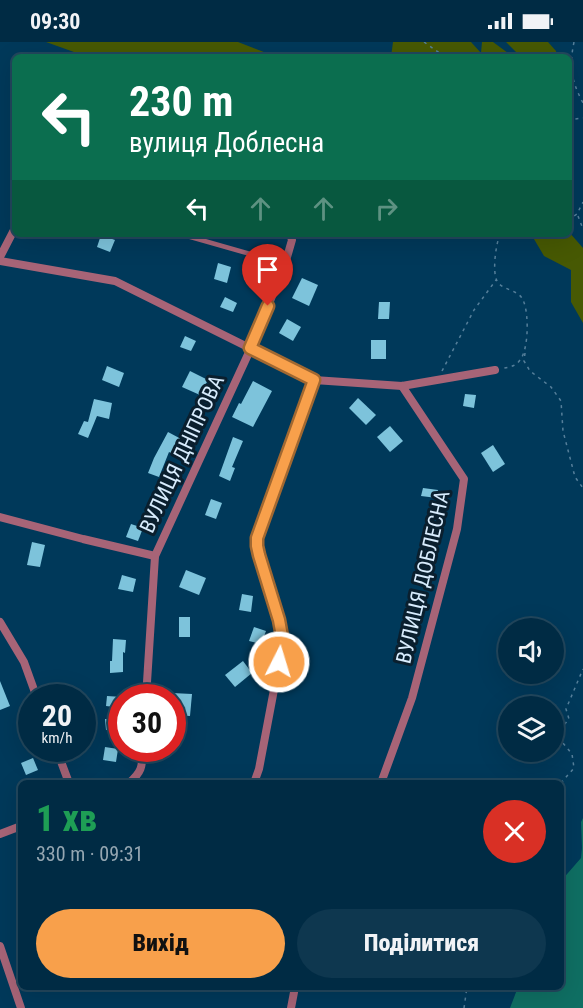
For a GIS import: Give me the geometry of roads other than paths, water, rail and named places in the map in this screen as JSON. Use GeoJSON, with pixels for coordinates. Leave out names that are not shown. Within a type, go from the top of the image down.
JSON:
{"type":"FeatureCollection","features":[{"type":"Feature","properties":{"kind":"street"},"geometry":{"type":"LineString","coordinates":[[12,234],[0,259],[115,281],[314,380],[402,386],[495,370]]}},
{"type":"Feature","properties":{"kind":"street","name":"ВУЛИЦЯ ДНІПРОВА"},"geometry":{"type":"LineString","coordinates":[[147,684],[155,556],[250,348],[285,264],[291,237]]}},
{"type":"Feature","properties":{"kind":"street"},"geometry":{"type":"LineString","coordinates":[[255,780],[283,642],[277,609],[259,555],[257,538],[314,380]]}},
{"type":"Feature","properties":{"kind":"street","name":"ВУЛИЦЯ ДОБЛЕСНА"},"geometry":{"type":"LineString","coordinates":[[382,780],[412,698],[457,529],[464,479],[402,386]]}},
{"type":"Feature","properties":{"kind":"street"},"geometry":{"type":"LineString","coordinates":[[0,517],[155,556]]}},
{"type":"Feature","properties":{"kind":"street"},"geometry":{"type":"LineString","coordinates":[[0,622],[24,662],[32,684]]}},
{"type":"Feature","properties":{"kind":"street"},"geometry":{"type":"LineString","coordinates":[[61,762],[68,780]]}},
{"type":"Feature","properties":{"kind":"street"},"geometry":{"type":"LineString","coordinates":[[132,780],[140,773],[142,762]]}},
{"type":"Feature","properties":{"kind":"street"},"geometry":{"type":"LineString","coordinates":[[0,834],[18,827]]}},
{"type":"Feature","properties":{"kind":"street"},"geometry":{"type":"LineString","coordinates":[[0,946],[17,985],[21,1008]]}},
{"type":"Feature","properties":{"kind":"street"},"geometry":{"type":"LineString","coordinates":[[291,1008],[294,990]]}},
{"type":"Feature","properties":{"kind":"lane"},"geometry":{"type":"LineString","coordinates":[[190,237],[285,264]]}}]}
